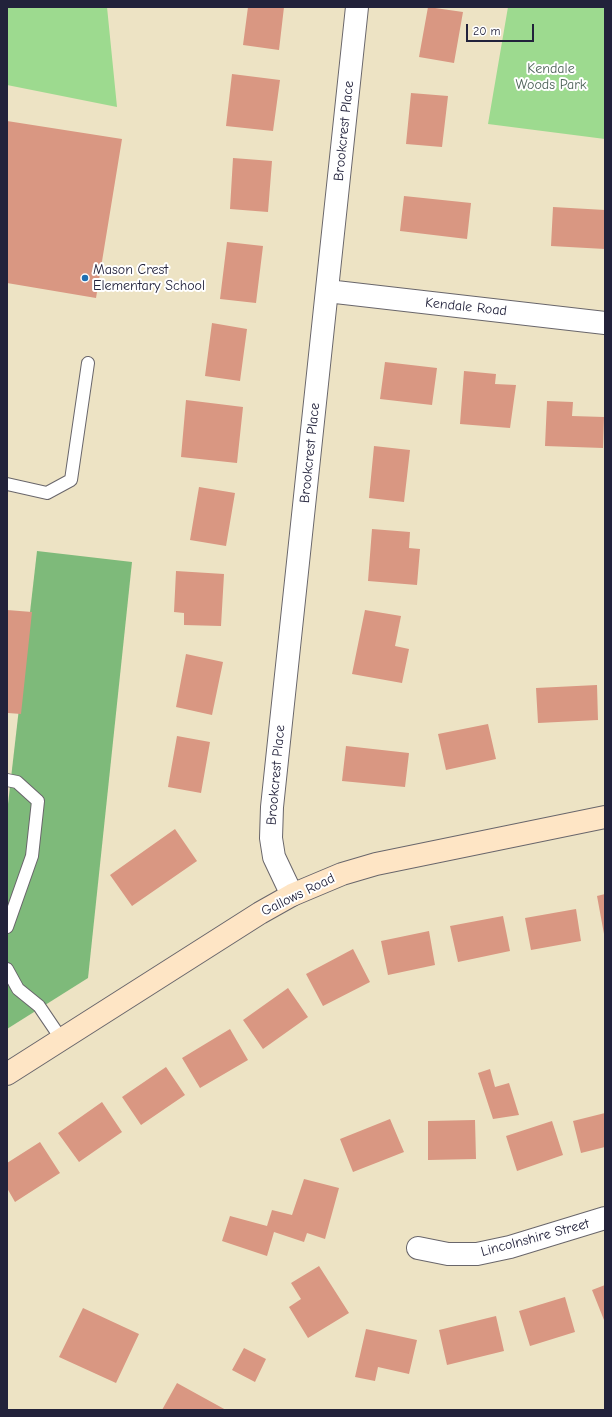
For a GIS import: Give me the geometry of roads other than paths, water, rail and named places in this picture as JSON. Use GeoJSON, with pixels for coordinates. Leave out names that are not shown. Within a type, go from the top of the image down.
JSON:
{"type":"FeatureCollection","features":[{"type":"Feature","properties":{"kind":"main road","name":"Gallows Road"},"geometry":{"type":"LineString","coordinates":[[7,1074],[260,912],[292,895],[342,874],[376,864],[605,817]]}},
{"type":"Feature","properties":{"kind":"street","name":"Brookcrest Place"},"geometry":{"type":"LineString","coordinates":[[292,895],[274,857],[271,838],[272,807],[357,7]]}},
{"type":"Feature","properties":{"kind":"street","name":"Kendale Road"},"geometry":{"type":"LineString","coordinates":[[327,291],[605,323]]}},
{"type":"Feature","properties":{"kind":"street","name":"Lincolnshire Street"},"geometry":{"type":"LineString","coordinates":[[418,1248],[448,1254],[477,1254],[510,1247],[605,1218]]}},
{"type":"Feature","properties":{"kind":"lane"},"geometry":{"type":"LineString","coordinates":[[7,484],[47,493],[71,480],[88,363]]}},
{"type":"Feature","properties":{"kind":"lane"},"geometry":{"type":"LineString","coordinates":[[7,780],[17,782],[38,801],[32,856],[7,927]]}},
{"type":"Feature","properties":{"kind":"lane"},"geometry":{"type":"LineString","coordinates":[[7,969],[18,989],[39,1006],[62,1040]]}},
{"type":"Feature","properties":{"kind":"place","name":"Mason Crest Elementary School"},"geometry":{"type":"Point","coordinates":[85,278]}},
{"type":"Feature","properties":{"kind":"park label","name":"Kendale Woods Park"},"geometry":{"type":"Point","coordinates":[551,78]}}]}
